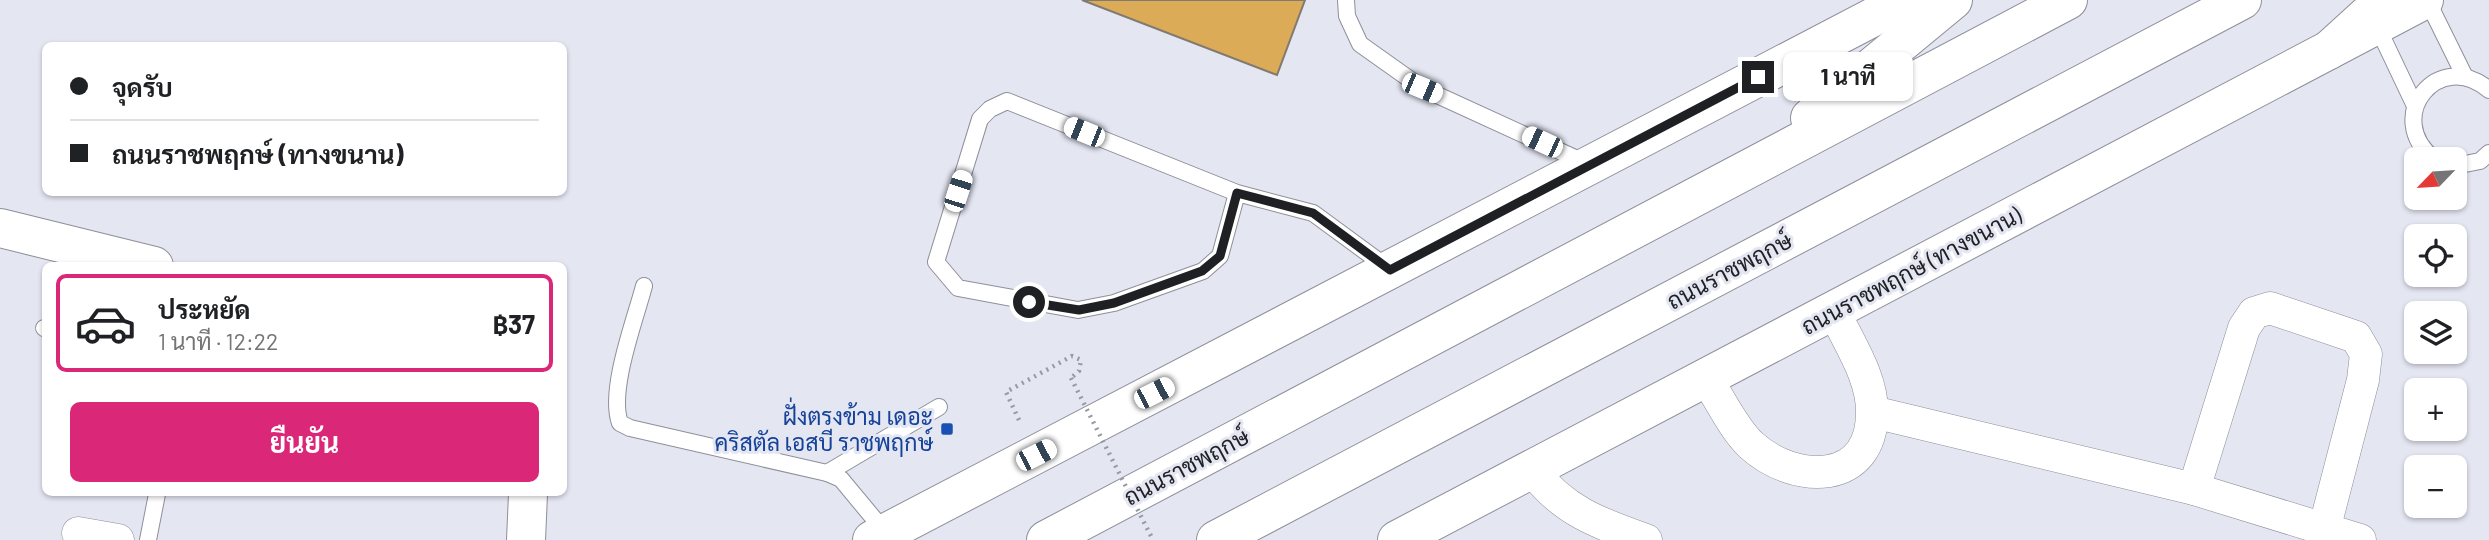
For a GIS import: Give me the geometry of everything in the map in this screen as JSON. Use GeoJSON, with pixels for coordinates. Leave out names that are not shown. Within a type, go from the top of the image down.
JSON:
{"type":"FeatureCollection","features":[{"type":"Feature","properties":{"kind":"main road"},"geometry":{"type":"LineString","coordinates":[[1746,170],[1953,0]]}},
{"type":"Feature","properties":{"kind":"main road"},"geometry":{"type":"LineString","coordinates":[[1897,46],[1982,0]]}},
{"type":"Feature","properties":{"kind":"main road","name":"ถนนราชพฤกษ์"},"geometry":{"type":"LineString","coordinates":[[1046,540],[2068,0]]}},
{"type":"Feature","properties":{"kind":"main road","name":"ถนนราชพฤกษ์"},"geometry":{"type":"LineString","coordinates":[[1216,540],[2242,0]]}},
{"type":"Feature","properties":{"kind":"main road"},"geometry":{"type":"LineString","coordinates":[[2380,13],[2425,0]]}},
{"type":"Feature","properties":{"kind":"main road"},"geometry":{"type":"LineString","coordinates":[[879,536],[1903,1]]}},
{"type":"Feature","properties":{"kind":"main road","name":"ถนนราชพฤกษ์ (ทางขนาน)"},"geometry":{"type":"LineString","coordinates":[[1397,540],[2329,50],[2380,13]]}},
{"type":"Feature","properties":{"kind":"main road"},"geometry":{"type":"LineString","coordinates":[[0,228],[132,262]]}},
{"type":"Feature","properties":{"kind":"main road"},"geometry":{"type":"LineString","coordinates":[[526,540],[528,496]]}},
{"type":"Feature","properties":{"kind":"street"},"geometry":{"type":"LineString","coordinates":[[2193,489],[2244,328],[2253,313],[2270,308],[2356,337],[2366,354],[2363,380],[2324,530]]}},
{"type":"Feature","properties":{"kind":"street"},"geometry":{"type":"LineString","coordinates":[[1706,378],[1749,443],[1771,461],[1818,474],[1837,471],[1856,459],[1867,440],[1872,412],[1868,383],[1834,311]]}},
{"type":"Feature","properties":{"kind":"street"},"geometry":{"type":"LineString","coordinates":[[1872,412],[2193,489],[2360,540]]}},
{"type":"Feature","properties":{"kind":"street"},"geometry":{"type":"LineString","coordinates":[[1532,469],[1546,490],[1588,519],[1646,540]]}},
{"type":"Feature","properties":{"kind":"street"},"geometry":{"type":"LineString","coordinates":[[78,533],[118,540]]}},
{"type":"Feature","properties":{"kind":"lane"},"geometry":{"type":"LineString","coordinates":[[1346,0],[1347,16],[1360,44],[1422,88],[1590,165]]}},
{"type":"Feature","properties":{"kind":"lane"},"geometry":{"type":"LineString","coordinates":[[2425,0],[2465,76]]}},
{"type":"Feature","properties":{"kind":"lane"},"geometry":{"type":"LineString","coordinates":[[2380,13],[2415,106]]}},
{"type":"Feature","properties":{"kind":"lane"},"geometry":{"type":"LineString","coordinates":[[2421,147],[2415,137],[2412,121],[2415,106],[2434,82],[2449,76],[2465,76],[2489,90]]}},
{"type":"Feature","properties":{"kind":"lane"},"geometry":{"type":"LineString","coordinates":[[1237,193],[1220,256],[1202,271],[1114,303],[1079,310],[958,288],[936,262],[980,119],[990,109],[1007,101],[1237,193],[1313,213],[1390,270]]}},
{"type":"Feature","properties":{"kind":"lane"},"geometry":{"type":"LineString","coordinates":[[2468,164],[2489,153]]}},
{"type":"Feature","properties":{"kind":"lane"},"geometry":{"type":"LineString","coordinates":[[643,286],[619,385],[616,414],[620,423],[630,428],[827,473],[841,479],[879,536]]}},
{"type":"Feature","properties":{"kind":"lane"},"geometry":{"type":"LineString","coordinates":[[827,473],[939,407]]}},
{"type":"Feature","properties":{"kind":"lane"},"geometry":{"type":"LineString","coordinates":[[148,540],[157,496]]}},
{"type":"Feature","properties":{"kind":"path"},"geometry":{"type":"LineString","coordinates":[[1006,392],[1072,356],[1081,360],[1079,370],[1071,378],[1153,540]]}},
{"type":"Feature","properties":{"kind":"building"},"geometry":{"type":"Polygon","coordinates":[[[1082,0],[1305,0],[1277,75],[1082,0]]]}},
{"type":"Feature","properties":{"kind":"place","name":"ฝั่งตรงข้าม เดอะ คริสตัล เอสบี ราชพฤกษ์"},"geometry":{"type":"Point","coordinates":[947,429]}},
{"type":"Feature","properties":{"kind":"route"},"geometry":{"type":"LineString","coordinates":[[1029,302],[1079,310],[1114,303],[1167,286],[1202,271],[1220,256],[1237,193],[1313,213],[1390,270],[1758,77]]}}]}
